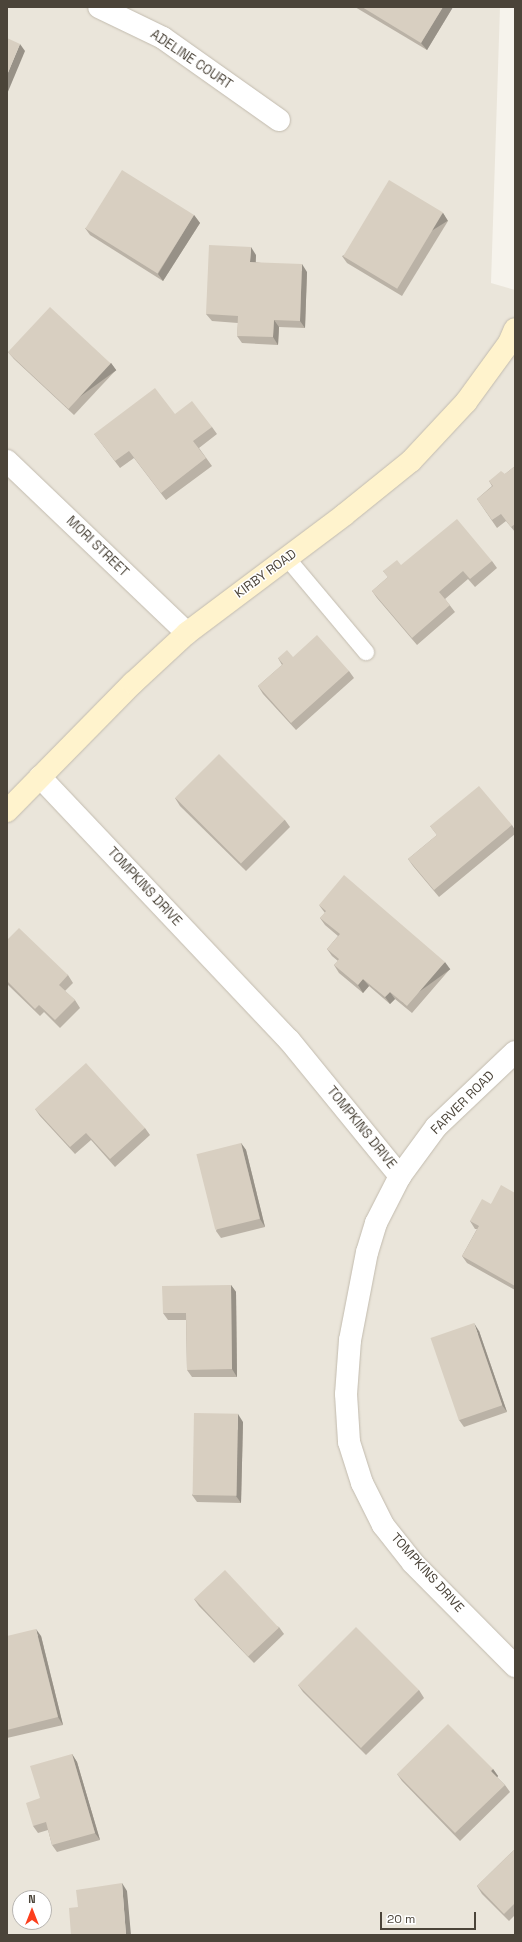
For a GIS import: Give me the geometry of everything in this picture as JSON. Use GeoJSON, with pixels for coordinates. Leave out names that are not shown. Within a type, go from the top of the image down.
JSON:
{"type":"FeatureCollection","features":[{"type":"Feature","properties":{"kind":"main road","name":"KIRBY ROAD"},"geometry":{"type":"LineString","coordinates":[[7,811],[133,683],[187,633],[287,558],[411,461],[438,434],[481,381],[508,343],[515,329]]}},
{"type":"Feature","properties":{"kind":"street","name":"ADELINE COURT"},"geometry":{"type":"LineString","coordinates":[[99,7],[163,38],[279,120]]}},
{"type":"Feature","properties":{"kind":"street","name":"MORI STREET"},"geometry":{"type":"LineString","coordinates":[[7,461],[187,633]]}},
{"type":"Feature","properties":{"kind":"street","name":"TOMPKINS DRIVE"},"geometry":{"type":"LineString","coordinates":[[40,777],[289,1040],[400,1176],[376,1223],[367,1252],[350,1340],[346,1394],[350,1442],[362,1483],[383,1525],[413,1563],[515,1666]]}},
{"type":"Feature","properties":{"kind":"street","name":"FARVER ROAD"},"geometry":{"type":"LineString","coordinates":[[400,1176],[436,1127],[515,1052]]}},
{"type":"Feature","properties":{"kind":"lane"},"geometry":{"type":"LineString","coordinates":[[287,558],[366,652]]}},
{"type":"Feature","properties":{"kind":"shaded area"},"geometry":{"type":"Polygon","coordinates":[[[7,7],[500,7],[491,283],[515,290],[515,1935],[7,1935],[7,7]]]}},
{"type":"Feature","properties":{"kind":"building"},"geometry":{"type":"Polygon","coordinates":[[[362,7],[443,7],[421,43],[362,7]]]}},
{"type":"Feature","properties":{"kind":"building"},"geometry":{"type":"Polygon","coordinates":[[[7,38],[20,44],[7,75],[7,38]]]}},
{"type":"Feature","properties":{"kind":"building"},"geometry":{"type":"Polygon","coordinates":[[[122,170],[194,215],[158,274],[85,229],[122,170]]]}},
{"type":"Feature","properties":{"kind":"building"},"geometry":{"type":"Polygon","coordinates":[[[389,180],[443,212],[397,289],[343,256],[389,180]]]}},
{"type":"Feature","properties":{"kind":"building"},"geometry":{"type":"Polygon","coordinates":[[[209,245],[251,247],[250,262],[302,264],[300,321],[274,320],[273,337],[237,336],[238,316],[206,314],[209,245]]]}},
{"type":"Feature","properties":{"kind":"building"},"geometry":{"type":"Polygon","coordinates":[[[50,307],[111,364],[68,409],[8,352],[50,307]]]}},
{"type":"Feature","properties":{"kind":"building"},"geometry":{"type":"Polygon","coordinates":[[[155,388],[175,414],[192,401],[212,427],[193,441],[206,458],[161,493],[129,451],[115,461],[94,434],[155,388]]]}},
{"type":"Feature","properties":{"kind":"building"},"geometry":{"type":"Polygon","coordinates":[[[515,466],[515,524],[511,527],[501,514],[492,520],[477,499],[493,486],[489,481],[501,471],[505,474],[515,466]]]}},
{"type":"Feature","properties":{"kind":"building"},"geometry":{"type":"Polygon","coordinates":[[[457,519],[492,561],[470,579],[463,571],[439,592],[450,605],[412,638],[372,591],[388,577],[383,571],[397,560],[401,565],[457,519]]]}},
{"type":"Feature","properties":{"kind":"building"},"geometry":{"type":"Polygon","coordinates":[[[317,635],[349,671],[291,723],[258,686],[283,664],[278,658],[287,650],[293,657],[317,635]]]}},
{"type":"Feature","properties":{"kind":"building"},"geometry":{"type":"Polygon","coordinates":[[[219,754],[285,820],[241,864],[175,798],[219,754]]]}},
{"type":"Feature","properties":{"kind":"building"},"geometry":{"type":"Polygon","coordinates":[[[479,786],[512,825],[434,890],[408,859],[437,835],[430,826],[479,786]]]}},
{"type":"Feature","properties":{"kind":"building"},"geometry":{"type":"Polygon","coordinates":[[[344,875],[445,962],[407,1006],[390,992],[385,997],[363,979],[358,985],[334,965],[339,959],[327,949],[340,934],[320,918],[326,911],[319,905],[344,875]]]}},
{"type":"Feature","properties":{"kind":"building"},"geometry":{"type":"Polygon","coordinates":[[[19,928],[68,975],[59,985],[75,1000],[55,1020],[39,1005],[35,1009],[7,981],[7,940],[19,928]]]}},
{"type":"Feature","properties":{"kind":"building"},"geometry":{"type":"Polygon","coordinates":[[[86,1063],[145,1128],[110,1159],[86,1133],[70,1147],[35,1109],[86,1063]]]}},
{"type":"Feature","properties":{"kind":"building"},"geometry":{"type":"Polygon","coordinates":[[[241,1143],[260,1219],[215,1230],[196,1154],[241,1143]]]}},
{"type":"Feature","properties":{"kind":"building"},"geometry":{"type":"Polygon","coordinates":[[[501,1185],[515,1193],[515,1286],[462,1256],[479,1226],[470,1221],[482,1199],[491,1204],[501,1185]]]}},
{"type":"Feature","properties":{"kind":"building"},"geometry":{"type":"Polygon","coordinates":[[[231,1285],[232,1369],[187,1370],[186,1313],[163,1313],[162,1286],[231,1285]]]}},
{"type":"Feature","properties":{"kind":"building"},"geometry":{"type":"Polygon","coordinates":[[[474,1323],[502,1405],[459,1420],[431,1338],[474,1323]]]}},
{"type":"Feature","properties":{"kind":"building"},"geometry":{"type":"Polygon","coordinates":[[[194,1413],[238,1414],[237,1496],[193,1495],[194,1413]]]}},
{"type":"Feature","properties":{"kind":"building"},"geometry":{"type":"Polygon","coordinates":[[[225,1570],[279,1628],[248,1656],[194,1599],[225,1570]]]}},
{"type":"Feature","properties":{"kind":"building"},"geometry":{"type":"Polygon","coordinates":[[[356,1627],[419,1690],[361,1748],[298,1685],[356,1627]]]}},
{"type":"Feature","properties":{"kind":"building"},"geometry":{"type":"Polygon","coordinates":[[[36,1629],[58,1717],[7,1730],[7,1636],[36,1629]]]}},
{"type":"Feature","properties":{"kind":"building"},"geometry":{"type":"Polygon","coordinates":[[[448,1724],[493,1769],[491,1771],[505,1785],[455,1833],[397,1774],[448,1724]]]}},
{"type":"Feature","properties":{"kind":"building"},"geometry":{"type":"Polygon","coordinates":[[[72,1754],[95,1833],[52,1845],[46,1822],[33,1826],[26,1803],[40,1798],[30,1766],[72,1754]]]}},
{"type":"Feature","properties":{"kind":"building"},"geometry":{"type":"Polygon","coordinates":[[[515,1849],[515,1903],[504,1914],[477,1886],[515,1849]]]}},
{"type":"Feature","properties":{"kind":"building"},"geometry":{"type":"Polygon","coordinates":[[[122,1883],[126,1935],[71,1935],[69,1908],[78,1907],[76,1890],[122,1883]]]}}]}
